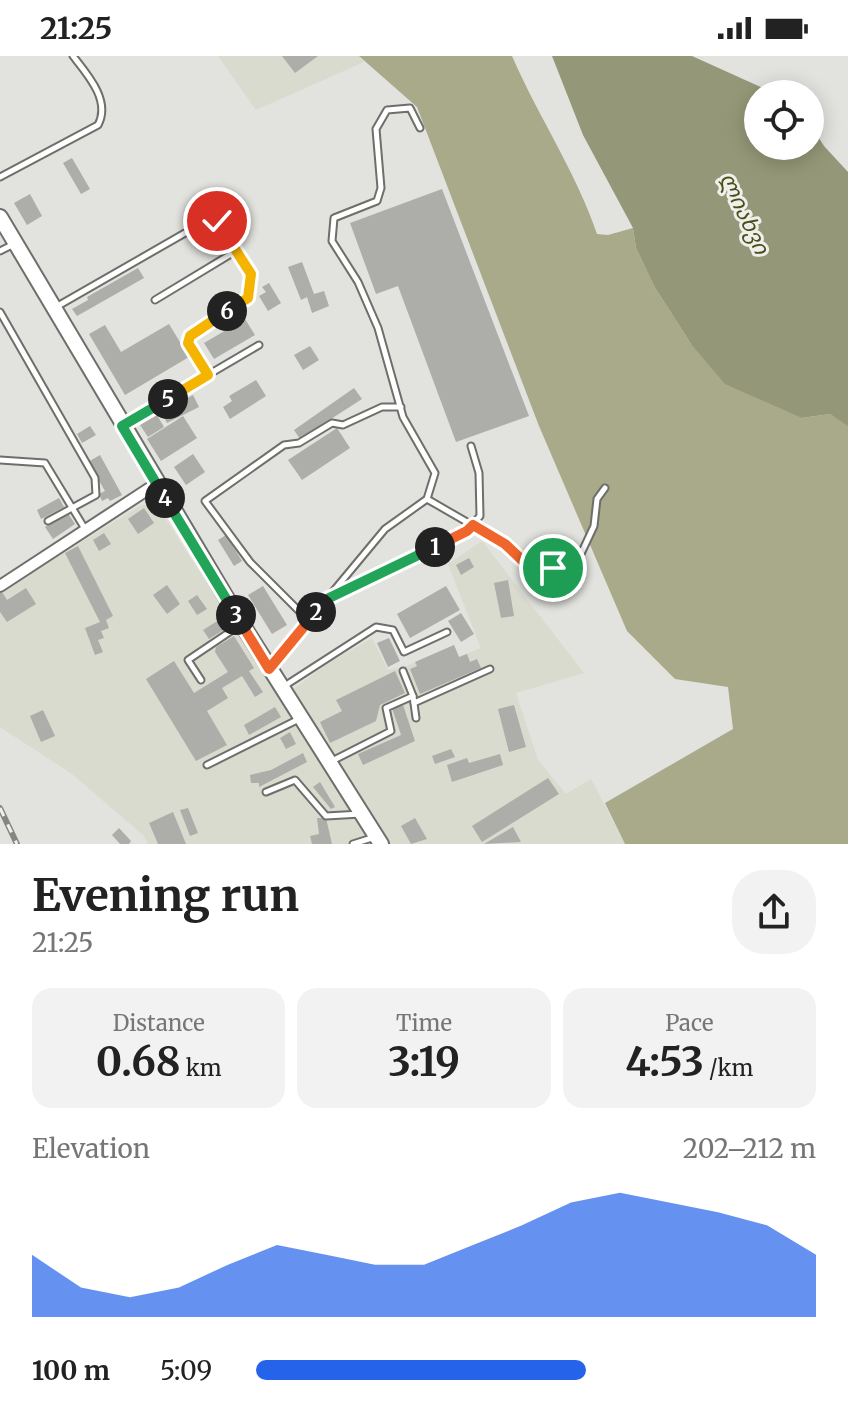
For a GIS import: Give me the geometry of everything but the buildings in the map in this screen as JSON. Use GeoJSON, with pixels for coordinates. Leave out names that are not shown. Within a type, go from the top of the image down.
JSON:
{"type":"FeatureCollection","features":[{"type":"Feature","properties":{"kind":"main road"},"geometry":{"type":"LineString","coordinates":[[0,217],[156,484],[269,669],[379,840]]}},
{"type":"Feature","properties":{"kind":"street"},"geometry":{"type":"LineString","coordinates":[[0,586],[156,484]]}},
{"type":"Feature","properties":{"kind":"lane"},"geometry":{"type":"LineString","coordinates":[[0,177],[98,125],[103,115],[102,104],[87,74],[73,56]]}},
{"type":"Feature","properties":{"kind":"lane"},"geometry":{"type":"LineString","coordinates":[[269,669],[385,529],[427,499],[435,473],[401,407],[378,328],[358,282],[332,241],[334,218],[377,201],[381,188],[376,129],[387,110],[410,108],[420,128]]}},
{"type":"Feature","properties":{"kind":"lane"},"geometry":{"type":"LineString","coordinates":[[208,375],[188,343],[190,336],[248,298],[251,274],[217,221],[230,200]]}},
{"type":"Feature","properties":{"kind":"lane"},"geometry":{"type":"LineString","coordinates":[[52,309],[185,233]]}},
{"type":"Feature","properties":{"kind":"lane"},"geometry":{"type":"LineString","coordinates":[[0,251],[15,243]]}},
{"type":"Feature","properties":{"kind":"lane"},"geometry":{"type":"LineString","coordinates":[[155,300],[236,251]]}},
{"type":"Feature","properties":{"kind":"lane"},"geometry":{"type":"LineString","coordinates":[[0,312],[95,478],[96,495],[48,521]]}},
{"type":"Feature","properties":{"kind":"lane"},"geometry":{"type":"LineString","coordinates":[[122,426],[259,345]]}},
{"type":"Feature","properties":{"kind":"lane"},"geometry":{"type":"LineString","coordinates":[[309,621],[250,562],[205,501],[284,445],[299,443],[332,423],[343,425],[382,407],[401,407]]}},
{"type":"Feature","properties":{"kind":"lane"},"geometry":{"type":"LineString","coordinates":[[327,599],[467,531],[473,525],[480,516],[480,502],[479,473],[471,446]]}},
{"type":"Feature","properties":{"kind":"lane"},"geometry":{"type":"LineString","coordinates":[[0,460],[45,463],[85,530]]}},
{"type":"Feature","properties":{"kind":"lane"},"geometry":{"type":"LineString","coordinates":[[427,499],[505,544],[522,560],[553,568],[579,558],[594,526],[597,499],[605,488]]}},
{"type":"Feature","properties":{"kind":"lane"},"geometry":{"type":"LineString","coordinates":[[201,680],[188,660],[242,624]]}},
{"type":"Feature","properties":{"kind":"lane"},"geometry":{"type":"LineString","coordinates":[[281,688],[376,627],[393,630],[404,652],[447,632]]}},
{"type":"Feature","properties":{"kind":"lane"},"geometry":{"type":"LineString","coordinates":[[329,763],[391,731],[386,708],[490,669]]}},
{"type":"Feature","properties":{"kind":"lane"},"geometry":{"type":"LineString","coordinates":[[403,671],[416,718]]}},
{"type":"Feature","properties":{"kind":"lane"},"geometry":{"type":"LineString","coordinates":[[207,765],[300,718]]}},
{"type":"Feature","properties":{"kind":"lane"},"geometry":{"type":"LineString","coordinates":[[266,792],[295,780],[326,816],[362,814]]}},
{"type":"Feature","properties":{"kind":"lane"},"geometry":{"type":"LineString","coordinates":[[353,844],[379,840]]}},
{"type":"Feature","properties":{"kind":"shaded area"},"geometry":{"type":"Polygon","coordinates":[[[218,56],[359,56],[364,62],[256,110],[218,56]]]}},
{"type":"Feature","properties":{"kind":"shaded area"},"geometry":{"type":"Polygon","coordinates":[[[359,56],[512,56],[579,188],[597,234],[608,235],[633,228],[636,248],[654,286],[691,344],[802,418],[830,414],[848,424],[848,844],[625,844],[605,803],[733,729],[728,687],[675,679],[627,631],[539,426],[417,107],[359,56]]]}},
{"type":"Feature","properties":{"kind":"shaded area"},"geometry":{"type":"Polygon","coordinates":[[[141,505],[157,505],[372,844],[148,844],[144,836],[72,774],[0,727],[0,593],[141,505]]]}},
{"type":"Feature","properties":{"kind":"shaded area"},"geometry":{"type":"Polygon","coordinates":[[[482,541],[584,673],[516,693],[538,760],[566,794],[591,779],[625,844],[390,844],[291,691],[327,664],[372,638],[388,670],[406,666],[454,645],[459,657],[481,648],[448,564],[482,541]]]}},
{"type":"Feature","properties":{"kind":"water","name":"ლიახვი"},"geometry":{"type":"Polygon","coordinates":[[[552,56],[692,56],[745,80],[744,160],[824,160],[824,146],[848,172],[848,426],[830,414],[802,418],[725,384],[691,344],[654,286],[636,248],[633,228],[583,135],[552,56]]]}},
{"type":"Feature","properties":{"kind":"railway"},"geometry":{"type":"LineString","coordinates":[[0,808],[17,844]]}},
{"type":"Feature","properties":{"kind":"route"},"geometry":{"type":"LineString","coordinates":[[217,221],[251,274],[248,298],[196,329],[190,336],[188,343],[208,375],[122,426],[269,669],[327,599],[467,531],[473,525],[505,544],[522,560],[553,568]]}}]}
